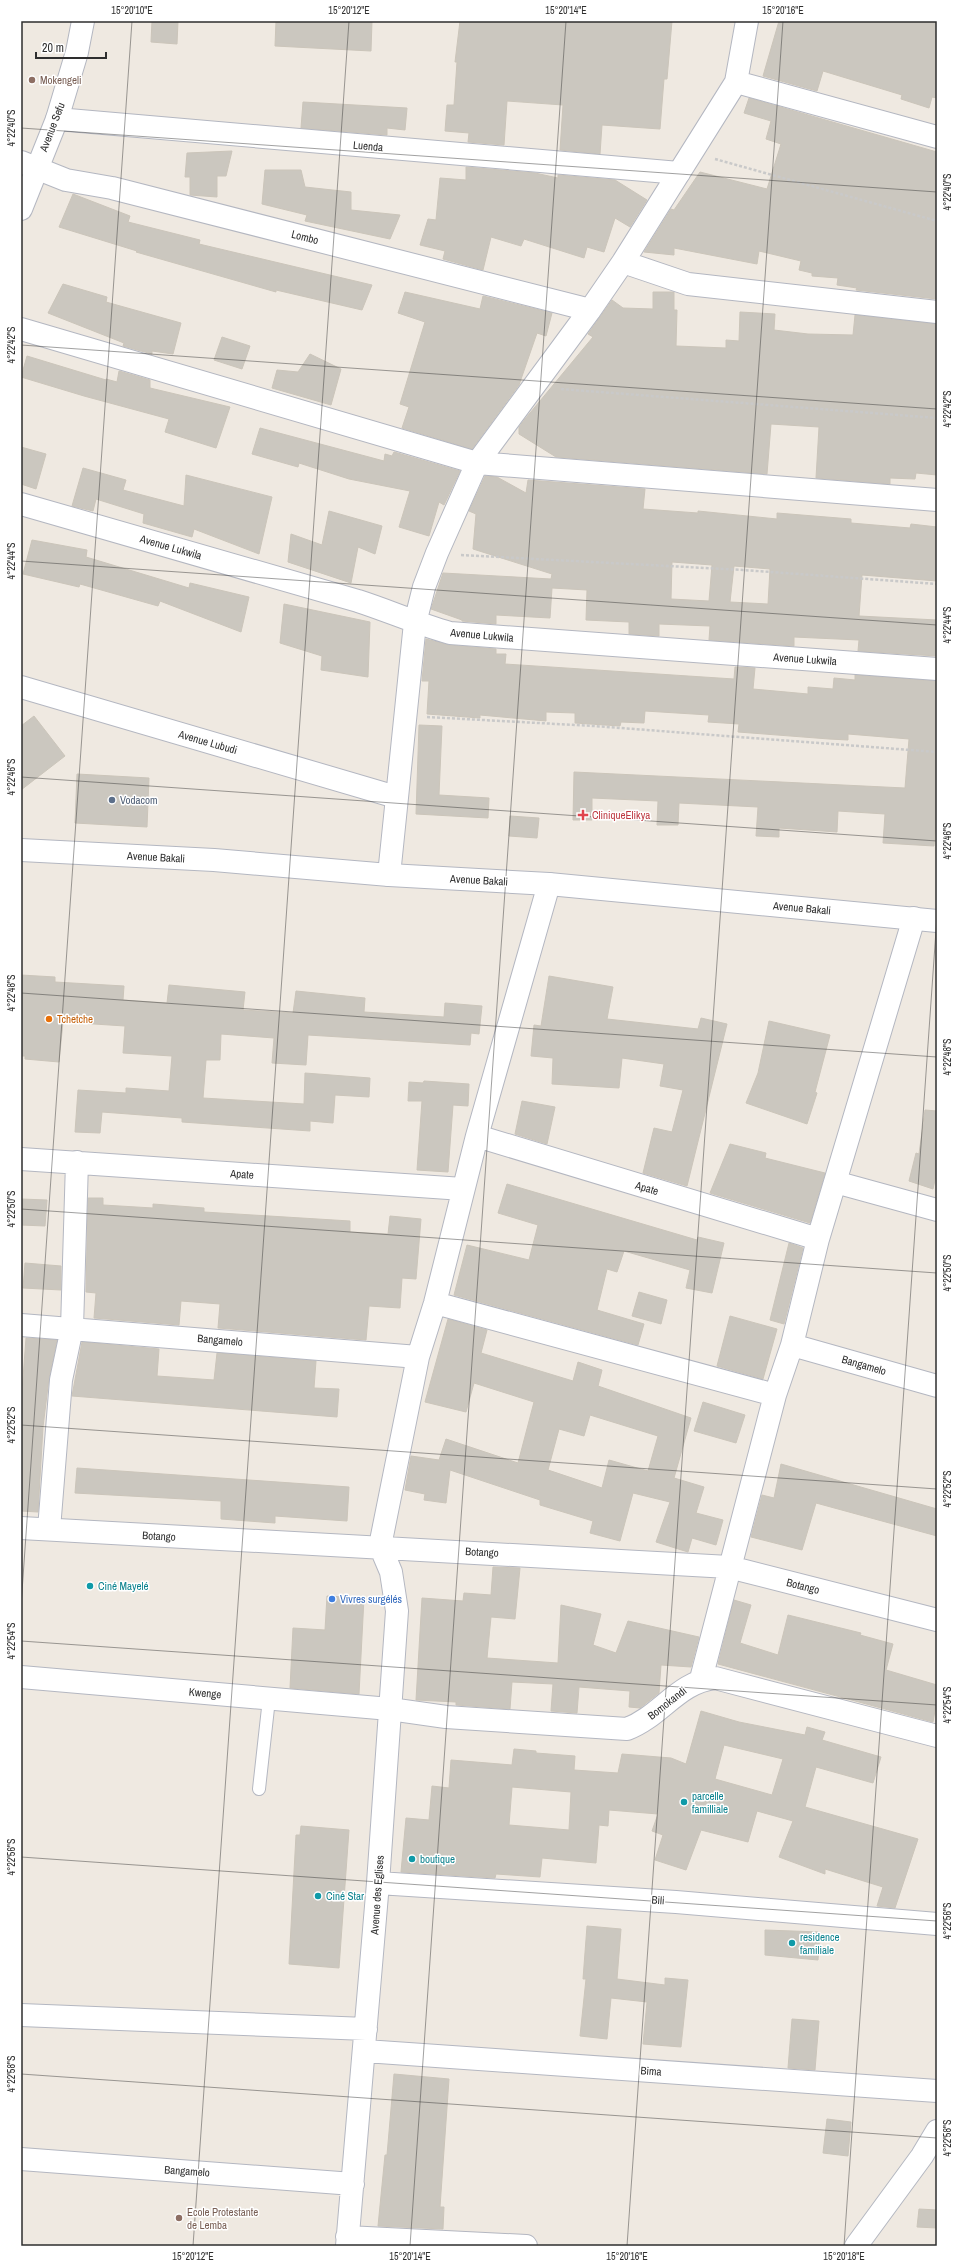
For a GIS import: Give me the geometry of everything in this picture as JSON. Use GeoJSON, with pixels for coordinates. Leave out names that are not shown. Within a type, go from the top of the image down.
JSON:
{"type":"FeatureCollection","features":[{"type":"Feature","properties":{"kind":"street","name":"Avenue Sefu"},"geometry":{"type":"LineString","coordinates":[[21,209],[29,165],[57,119],[77,52],[83,21]]}},
{"type":"Feature","properties":{"kind":"street"},"geometry":{"type":"LineString","coordinates":[[389,876],[415,623],[424,587],[437,553],[477,463],[590,310],[623,262],[736,82],[747,21]]}},
{"type":"Feature","properties":{"kind":"street"},"geometry":{"type":"LineString","coordinates":[[736,82],[937,137]]}},
{"type":"Feature","properties":{"kind":"street","name":"Luenda"},"geometry":{"type":"LineString","coordinates":[[57,119],[679,173]]}},
{"type":"Feature","properties":{"kind":"street","name":"Lombo"},"geometry":{"type":"LineString","coordinates":[[29,165],[66,180],[120,190],[590,310]]}},
{"type":"Feature","properties":{"kind":"street"},"geometry":{"type":"LineString","coordinates":[[623,262],[688,284],[937,312]]}},
{"type":"Feature","properties":{"kind":"street"},"geometry":{"type":"LineString","coordinates":[[21,329],[477,463],[937,500]]}},
{"type":"Feature","properties":{"kind":"street","name":"Avenue Lukwila"},"geometry":{"type":"LineString","coordinates":[[21,504],[358,601],[394,613],[415,623],[450,634],[937,669]]}},
{"type":"Feature","properties":{"kind":"street","name":"Avenue Lubudi"},"geometry":{"type":"LineString","coordinates":[[21,687],[396,797]]}},
{"type":"Feature","properties":{"kind":"street","name":"Avenue Bakali"},"geometry":{"type":"LineString","coordinates":[[21,850],[214,860],[389,876],[549,884],[937,921]]}},
{"type":"Feature","properties":{"kind":"street"},"geometry":{"type":"LineString","coordinates":[[380,1546],[418,1357],[435,1303],[477,1136],[549,884]]}},
{"type":"Feature","properties":{"kind":"street"},"geometry":{"type":"LineString","coordinates":[[914,918],[818,1239],[792,1345],[775,1395],[701,1679],[715,1678],[937,1736]]}},
{"type":"Feature","properties":{"kind":"street","name":"Apate"},"geometry":{"type":"LineString","coordinates":[[477,1136],[818,1239]]}},
{"type":"Feature","properties":{"kind":"street","name":"Apate"},"geometry":{"type":"LineString","coordinates":[[21,1159],[463,1189]]}},
{"type":"Feature","properties":{"kind":"street"},"geometry":{"type":"LineString","coordinates":[[49,1529],[61,1380],[72,1328],[77,1162]]}},
{"type":"Feature","properties":{"kind":"street"},"geometry":{"type":"LineString","coordinates":[[835,1182],[937,1210]]}},
{"type":"Feature","properties":{"kind":"street"},"geometry":{"type":"LineString","coordinates":[[435,1303],[775,1395]]}},
{"type":"Feature","properties":{"kind":"street","name":"Bangamelo"},"geometry":{"type":"LineString","coordinates":[[21,1325],[418,1357]]}},
{"type":"Feature","properties":{"kind":"street","name":"Bangamelo"},"geometry":{"type":"LineString","coordinates":[[792,1345],[937,1386]]}},
{"type":"Feature","properties":{"kind":"street","name":"Botango"},"geometry":{"type":"LineString","coordinates":[[21,1528],[380,1546],[729,1567],[937,1620]]}},
{"type":"Feature","properties":{"kind":"street","name":"Avenue des Eglises"},"geometry":{"type":"LineString","coordinates":[[347,2242],[365,2051],[397,1611],[391,1572],[380,1546]]}},
{"type":"Feature","properties":{"kind":"street","name":"Kwenge"},"geometry":{"type":"LineString","coordinates":[[21,1678],[390,1709]]}},
{"type":"Feature","properties":{"kind":"street","name":"Bomokandi"},"geometry":{"type":"LineString","coordinates":[[390,1709],[446,1717],[627,1729],[640,1724],[691,1684],[701,1679]]}},
{"type":"Feature","properties":{"kind":"street","name":"Bili"},"geometry":{"type":"LineString","coordinates":[[378,1883],[676,1902],[937,1924]]}},
{"type":"Feature","properties":{"kind":"street"},"geometry":{"type":"LineString","coordinates":[[21,2015],[366,2029]]}},
{"type":"Feature","properties":{"kind":"street","name":"Bima"},"geometry":{"type":"LineString","coordinates":[[365,2051],[937,2091]]}},
{"type":"Feature","properties":{"kind":"street"},"geometry":{"type":"LineString","coordinates":[[856,2246],[922,2156],[937,2131]]}},
{"type":"Feature","properties":{"kind":"street","name":"Bangamelo"},"geometry":{"type":"LineString","coordinates":[[21,2159],[353,2184]]}},
{"type":"Feature","properties":{"kind":"street"},"geometry":{"type":"LineString","coordinates":[[347,2242],[526,2246]]}},
{"type":"Feature","properties":{"kind":"lane"},"geometry":{"type":"LineString","coordinates":[[259,1789],[270,1699]]}},
{"type":"Feature","properties":{"kind":"path"},"geometry":{"type":"LineString","coordinates":[[692,152],[937,221]]}},
{"type":"Feature","properties":{"kind":"path"},"geometry":{"type":"LineString","coordinates":[[532,387],[937,418]]}},
{"type":"Feature","properties":{"kind":"path"},"geometry":{"type":"LineString","coordinates":[[437,553],[743,570],[937,584]]}},
{"type":"Feature","properties":{"kind":"path"},"geometry":{"type":"LineString","coordinates":[[405,716],[594,726],[937,752]]}},
{"type":"Feature","properties":{"kind":"building"},"geometry":{"type":"Polygon","coordinates":[[[152,21],[178,21],[177,44],[151,42],[152,21]]]}},
{"type":"Feature","properties":{"kind":"building"},"geometry":{"type":"Polygon","coordinates":[[[276,21],[372,21],[371,51],[275,46],[276,21]]]}},
{"type":"Feature","properties":{"kind":"building"},"geometry":{"type":"Polygon","coordinates":[[[460,21],[672,21],[667,79],[664,79],[660,129],[602,125],[600,154],[560,150],[563,105],[507,101],[504,145],[468,142],[469,133],[445,131],[447,105],[454,105],[457,62],[455,62],[460,21]]]}},
{"type":"Feature","properties":{"kind":"building"},"geometry":{"type":"Polygon","coordinates":[[[779,21],[937,21],[937,98],[932,97],[929,108],[901,99],[902,95],[823,71],[817,91],[763,76],[779,21]]]}},
{"type":"Feature","properties":{"kind":"building"},"geometry":{"type":"Polygon","coordinates":[[[749,98],[937,152],[937,299],[856,290],[857,288],[837,285],[838,278],[812,276],[812,273],[799,270],[801,261],[759,251],[757,264],[674,248],[674,255],[644,252],[671,209],[674,210],[700,172],[767,189],[781,144],[766,139],[771,121],[744,113],[749,98]]]}},
{"type":"Feature","properties":{"kind":"building"},"geometry":{"type":"Polygon","coordinates":[[[303,102],[407,108],[405,130],[387,128],[387,135],[301,128],[303,102]]]}},
{"type":"Feature","properties":{"kind":"building"},"geometry":{"type":"Polygon","coordinates":[[[232,151],[226,176],[217,176],[217,197],[190,195],[190,177],[185,177],[187,153],[232,151]]]}},
{"type":"Feature","properties":{"kind":"building"},"geometry":{"type":"Polygon","coordinates":[[[466,167],[535,173],[558,178],[558,175],[615,180],[647,200],[630,227],[615,218],[604,252],[587,247],[584,258],[524,239],[521,246],[491,237],[483,270],[443,259],[445,251],[420,245],[428,219],[436,220],[440,178],[466,180],[466,167]]]}},
{"type":"Feature","properties":{"kind":"building"},"geometry":{"type":"Polygon","coordinates":[[[265,170],[301,170],[305,187],[351,192],[351,210],[400,215],[390,239],[305,221],[307,215],[262,204],[265,170]]]}},
{"type":"Feature","properties":{"kind":"building"},"geometry":{"type":"Polygon","coordinates":[[[73,194],[130,216],[128,222],[200,240],[199,244],[372,285],[362,310],[276,290],[276,292],[136,252],[137,251],[59,227],[73,194]]]}},
{"type":"Feature","properties":{"kind":"building"},"geometry":{"type":"Polygon","coordinates":[[[63,284],[107,297],[106,302],[181,323],[173,354],[152,351],[152,354],[123,346],[124,343],[48,313],[63,284]]]}},
{"type":"Feature","properties":{"kind":"building"},"geometry":{"type":"Polygon","coordinates":[[[405,292],[480,309],[483,296],[552,313],[546,336],[537,333],[519,385],[472,449],[402,428],[409,407],[400,404],[425,322],[398,313],[405,292]]]}},
{"type":"Feature","properties":{"kind":"building"},"geometry":{"type":"Polygon","coordinates":[[[653,292],[674,292],[674,310],[677,310],[676,346],[726,348],[726,340],[739,341],[740,312],[775,314],[774,330],[808,334],[853,335],[855,315],[937,324],[937,475],[916,473],[915,479],[890,478],[890,484],[816,478],[819,427],[771,424],[767,474],[556,457],[519,434],[519,427],[525,419],[593,337],[588,334],[612,300],[623,308],[653,309],[653,292]]]}},
{"type":"Feature","properties":{"kind":"building"},"geometry":{"type":"Polygon","coordinates":[[[222,337],[250,346],[242,369],[214,360],[222,337]]]}},
{"type":"Feature","properties":{"kind":"building"},"geometry":{"type":"Polygon","coordinates":[[[310,354],[341,369],[331,405],[272,388],[277,370],[298,372],[310,354]]]}},
{"type":"Feature","properties":{"kind":"building"},"geometry":{"type":"Polygon","coordinates":[[[27,356],[117,382],[119,371],[150,380],[150,388],[230,407],[216,448],[165,432],[169,419],[21,377],[27,356]]]}},
{"type":"Feature","properties":{"kind":"building"},"geometry":{"type":"Polygon","coordinates":[[[260,428],[384,461],[385,454],[392,456],[394,452],[460,471],[444,505],[439,502],[429,536],[399,527],[410,491],[349,479],[299,463],[298,467],[252,454],[260,428]]]}},
{"type":"Feature","properties":{"kind":"building"},"geometry":{"type":"Polygon","coordinates":[[[21,447],[46,454],[36,489],[21,484],[21,447]]]}},
{"type":"Feature","properties":{"kind":"building"},"geometry":{"type":"Polygon","coordinates":[[[83,468],[126,480],[123,490],[184,506],[186,475],[272,497],[259,554],[194,529],[192,537],[143,523],[144,514],[96,499],[93,511],[72,506],[83,468]]]}},
{"type":"Feature","properties":{"kind":"building"},"geometry":{"type":"Polygon","coordinates":[[[485,476],[497,477],[526,493],[528,480],[645,489],[643,509],[698,513],[698,511],[777,519],[777,513],[851,519],[851,523],[910,528],[911,524],[937,527],[937,581],[862,575],[859,616],[937,620],[937,656],[858,651],[859,640],[794,637],[794,646],[709,640],[710,626],[659,624],[659,636],[629,634],[629,622],[586,620],[587,590],[552,588],[550,618],[496,615],[496,624],[462,621],[431,609],[443,573],[551,579],[552,574],[473,549],[476,514],[469,511],[485,476]],[[672,562],[671,599],[709,601],[712,565],[672,562]],[[734,566],[730,602],[768,604],[770,569],[734,566]]]}},
{"type":"Feature","properties":{"kind":"building"},"geometry":{"type":"Polygon","coordinates":[[[329,511],[382,526],[375,554],[358,547],[351,583],[288,562],[291,534],[322,545],[329,511]]]}},
{"type":"Feature","properties":{"kind":"building"},"geometry":{"type":"Polygon","coordinates":[[[32,540],[87,550],[86,557],[189,588],[190,583],[249,597],[241,632],[160,601],[158,606],[80,584],[79,587],[23,574],[32,540]]]}},
{"type":"Feature","properties":{"kind":"building"},"geometry":{"type":"Polygon","coordinates":[[[284,604],[370,622],[368,677],[321,670],[322,656],[280,643],[284,604]]]}},
{"type":"Feature","properties":{"kind":"building"},"geometry":{"type":"Polygon","coordinates":[[[426,639],[449,645],[496,649],[496,654],[506,654],[505,664],[734,679],[735,667],[755,668],[753,689],[808,694],[808,687],[833,689],[834,678],[855,680],[855,675],[937,681],[937,808],[934,846],[883,843],[885,814],[838,811],[837,832],[779,828],[779,837],[756,836],[758,807],[679,803],[678,825],[657,825],[658,801],[592,798],[592,820],[573,820],[574,772],[905,788],[909,739],[848,734],[848,740],[738,732],[739,724],[708,722],[709,715],[645,711],[644,723],[621,722],[620,726],[575,723],[575,713],[546,712],[546,721],[480,715],[480,718],[427,714],[429,681],[422,681],[426,639]]]}},
{"type":"Feature","properties":{"kind":"building"},"geometry":{"type":"Polygon","coordinates":[[[34,716],[65,756],[21,790],[21,726],[34,716]]]}},
{"type":"Feature","properties":{"kind":"building"},"geometry":{"type":"Polygon","coordinates":[[[419,725],[442,726],[439,795],[489,798],[488,818],[416,814],[419,725]]]}},
{"type":"Feature","properties":{"kind":"building","name":"Vodacom"},"geometry":{"type":"Polygon","coordinates":[[[77,774],[149,778],[147,827],[75,823],[77,774]]]}},
{"type":"Feature","properties":{"kind":"building"},"geometry":{"type":"Polygon","coordinates":[[[510,816],[539,818],[537,838],[509,836],[510,816]]]}},
{"type":"Feature","properties":{"kind":"building"},"geometry":{"type":"Polygon","coordinates":[[[21,975],[55,977],[55,982],[124,986],[123,1000],[167,1003],[169,985],[245,992],[243,1010],[293,1013],[296,991],[365,998],[364,1012],[444,1017],[445,1003],[482,1006],[479,1034],[471,1033],[470,1045],[308,1035],[306,1065],[272,1063],[274,1038],[221,1034],[220,1060],[206,1060],[203,1098],[304,1104],[305,1073],[370,1078],[369,1097],[335,1095],[333,1123],[310,1121],[310,1131],[182,1122],[182,1118],[102,1112],[100,1133],[75,1132],[78,1090],[126,1093],[126,1088],[169,1091],[172,1056],[123,1053],[125,1026],[63,1022],[59,1062],[25,1059],[25,1056],[21,1056],[21,975]]]}},
{"type":"Feature","properties":{"kind":"building"},"geometry":{"type":"Polygon","coordinates":[[[549,976],[613,987],[607,1019],[698,1029],[701,1018],[727,1024],[687,1186],[643,1173],[654,1128],[672,1132],[683,1090],[660,1086],[664,1064],[622,1058],[619,1088],[552,1084],[553,1058],[531,1056],[534,1025],[541,1026],[549,976]]]}},
{"type":"Feature","properties":{"kind":"building"},"geometry":{"type":"Polygon","coordinates":[[[769,1021],[830,1035],[815,1092],[817,1093],[807,1124],[746,1103],[758,1073],[769,1021]]]}},
{"type":"Feature","properties":{"kind":"building"},"geometry":{"type":"Polygon","coordinates":[[[424,1081],[469,1084],[468,1106],[453,1105],[448,1172],[417,1170],[422,1101],[408,1101],[409,1082],[423,1083],[424,1081]]]}},
{"type":"Feature","properties":{"kind":"building"},"geometry":{"type":"Polygon","coordinates":[[[522,1101],[555,1107],[547,1144],[515,1134],[522,1101]]]}},
{"type":"Feature","properties":{"kind":"building"},"geometry":{"type":"Polygon","coordinates":[[[925,1110],[937,1111],[937,1171],[933,1189],[909,1181],[916,1153],[919,1154],[925,1110]]]}},
{"type":"Feature","properties":{"kind":"building"},"geometry":{"type":"Polygon","coordinates":[[[730,1144],[766,1153],[765,1158],[825,1173],[810,1223],[710,1193],[730,1144]]]}},
{"type":"Feature","properties":{"kind":"building"},"geometry":{"type":"Polygon","coordinates":[[[507,1184],[697,1240],[698,1237],[724,1243],[712,1293],[686,1288],[690,1270],[624,1251],[617,1272],[607,1269],[597,1310],[644,1324],[638,1345],[454,1295],[467,1245],[529,1260],[538,1225],[498,1213],[507,1184]]]}},
{"type":"Feature","properties":{"kind":"building"},"geometry":{"type":"Polygon","coordinates":[[[88,1198],[103,1198],[103,1205],[153,1208],[153,1204],[204,1208],[204,1212],[350,1221],[350,1232],[388,1234],[390,1216],[421,1219],[416,1279],[402,1278],[400,1308],[369,1306],[366,1340],[218,1328],[220,1304],[181,1301],[179,1325],[94,1318],[96,1293],[86,1292],[88,1198]]]}},
{"type":"Feature","properties":{"kind":"building"},"geometry":{"type":"Polygon","coordinates":[[[21,1199],[47,1200],[45,1226],[21,1225],[21,1199]]]}},
{"type":"Feature","properties":{"kind":"building"},"geometry":{"type":"Polygon","coordinates":[[[789,1243],[803,1248],[784,1324],[770,1320],[789,1243]]]}},
{"type":"Feature","properties":{"kind":"building"},"geometry":{"type":"Polygon","coordinates":[[[25,1263],[61,1266],[61,1290],[23,1288],[25,1263]]]}},
{"type":"Feature","properties":{"kind":"building"},"geometry":{"type":"Polygon","coordinates":[[[639,1292],[667,1300],[661,1324],[632,1316],[639,1292]]]}},
{"type":"Feature","properties":{"kind":"building"},"geometry":{"type":"Polygon","coordinates":[[[730,1316],[777,1329],[763,1379],[717,1366],[730,1316]]]}},
{"type":"Feature","properties":{"kind":"building"},"geometry":{"type":"Polygon","coordinates":[[[448,1319],[487,1330],[481,1353],[573,1381],[578,1362],[602,1370],[598,1386],[691,1418],[674,1478],[704,1487],[696,1513],[723,1520],[716,1545],[692,1538],[688,1552],[656,1542],[670,1502],[633,1493],[620,1541],[590,1533],[593,1521],[540,1505],[540,1500],[450,1470],[446,1503],[424,1500],[425,1494],[405,1490],[411,1456],[439,1460],[446,1439],[518,1463],[534,1402],[474,1383],[466,1412],[425,1402],[448,1319]],[[590,1415],[584,1436],[559,1429],[548,1470],[602,1488],[609,1460],[648,1471],[658,1436],[590,1415]]]}},
{"type":"Feature","properties":{"kind":"building"},"geometry":{"type":"Polygon","coordinates":[[[26,1338],[57,1340],[49,1378],[43,1427],[38,1512],[21,1511],[21,1405],[26,1338]]]}},
{"type":"Feature","properties":{"kind":"building"},"geometry":{"type":"Polygon","coordinates":[[[82,1342],[159,1349],[157,1376],[214,1380],[217,1353],[316,1361],[314,1388],[339,1389],[337,1417],[72,1396],[82,1342]]]}},
{"type":"Feature","properties":{"kind":"building"},"geometry":{"type":"Polygon","coordinates":[[[703,1402],[745,1415],[736,1443],[694,1431],[703,1402]]]}},
{"type":"Feature","properties":{"kind":"building"},"geometry":{"type":"Polygon","coordinates":[[[781,1464],[937,1509],[937,1536],[816,1503],[802,1550],[751,1537],[762,1495],[774,1498],[781,1464]]]}},
{"type":"Feature","properties":{"kind":"building"},"geometry":{"type":"Polygon","coordinates":[[[77,1468],[349,1487],[347,1521],[275,1516],[275,1523],[221,1519],[221,1501],[75,1493],[77,1468]]]}},
{"type":"Feature","properties":{"kind":"building"},"geometry":{"type":"Polygon","coordinates":[[[493,1567],[520,1568],[515,1619],[491,1617],[487,1658],[558,1663],[561,1605],[601,1614],[593,1645],[616,1653],[628,1621],[699,1637],[691,1667],[661,1665],[659,1693],[640,1708],[629,1707],[630,1691],[579,1687],[577,1713],[551,1711],[553,1684],[512,1682],[510,1709],[456,1705],[456,1702],[416,1700],[422,1598],[463,1601],[464,1593],[491,1595],[493,1567]]]}},
{"type":"Feature","properties":{"kind":"building"},"geometry":{"type":"Polygon","coordinates":[[[327,1596],[364,1598],[359,1694],[290,1688],[293,1628],[325,1630],[327,1596]]]}},
{"type":"Feature","properties":{"kind":"building"},"geometry":{"type":"Polygon","coordinates":[[[734,1600],[751,1605],[740,1643],[778,1655],[788,1615],[861,1633],[860,1635],[893,1644],[886,1670],[937,1685],[937,1699],[933,1722],[718,1664],[734,1600]]]}},
{"type":"Feature","properties":{"kind":"building"},"geometry":{"type":"Polygon","coordinates":[[[701,1711],[739,1722],[805,1735],[807,1727],[825,1732],[822,1740],[881,1757],[873,1783],[816,1767],[805,1807],[918,1839],[895,1908],[877,1906],[883,1887],[825,1869],[825,1874],[779,1857],[793,1821],[757,1811],[748,1842],[701,1830],[686,1870],[655,1860],[663,1835],[652,1831],[658,1814],[609,1810],[608,1826],[599,1825],[596,1863],[542,1858],[540,1877],[496,1874],[495,1878],[401,1872],[406,1818],[429,1820],[432,1786],[449,1788],[451,1760],[512,1765],[514,1749],[536,1751],[536,1753],[575,1756],[574,1770],[618,1773],[622,1754],[671,1758],[686,1764],[701,1711]],[[724,1745],[715,1779],[772,1795],[783,1759],[724,1745]],[[512,1787],[509,1825],[569,1830],[571,1792],[512,1787]]]}},
{"type":"Feature","properties":{"kind":"building","name":"Ciné Star"},"geometry":{"type":"Polygon","coordinates":[[[301,1826],[349,1830],[339,1968],[289,1964],[296,1835],[300,1835],[301,1826]]]}},
{"type":"Feature","properties":{"kind":"building"},"geometry":{"type":"Polygon","coordinates":[[[587,1926],[621,1929],[617,1979],[665,1985],[665,1978],[688,1980],[681,2047],[643,2044],[647,2002],[611,1998],[607,2039],[580,2036],[586,1979],[583,1979],[587,1926]]]}},
{"type":"Feature","properties":{"kind":"building","name":"residence familiale"},"geometry":{"type":"Polygon","coordinates":[[[765,1930],[820,1932],[818,1960],[765,1955],[765,1930]]]}},
{"type":"Feature","properties":{"kind":"building"},"geometry":{"type":"Polygon","coordinates":[[[792,2019],[819,2021],[815,2070],[788,2068],[792,2019]]]}},
{"type":"Feature","properties":{"kind":"building"},"geometry":{"type":"Polygon","coordinates":[[[394,2074],[449,2079],[440,2207],[444,2207],[443,2229],[378,2226],[385,2155],[387,2155],[394,2074]]]}},
{"type":"Feature","properties":{"kind":"building"},"geometry":{"type":"Polygon","coordinates":[[[827,2119],[851,2122],[848,2156],[823,2153],[827,2119]]]}},
{"type":"Feature","properties":{"kind":"building"},"geometry":{"type":"Polygon","coordinates":[[[919,2209],[937,2210],[937,2228],[917,2227],[919,2209]]]}},
{"type":"Feature","properties":{"kind":"place","name":"Mokengeli"},"geometry":{"type":"Point","coordinates":[32,80]}},
{"type":"Feature","properties":{"kind":"place","name":"Vodacom"},"geometry":{"type":"Point","coordinates":[112,800]}},
{"type":"Feature","properties":{"kind":"place","name":"CliniqueElikya"},"geometry":{"type":"Point","coordinates":[583,815]}},
{"type":"Feature","properties":{"kind":"place","name":"Tchetche"},"geometry":{"type":"Point","coordinates":[49,1019]}},
{"type":"Feature","properties":{"kind":"place","name":"Ciné Mayelé"},"geometry":{"type":"Point","coordinates":[90,1586]}},
{"type":"Feature","properties":{"kind":"place","name":"Vivres surgélés"},"geometry":{"type":"Point","coordinates":[332,1599]}},
{"type":"Feature","properties":{"kind":"place","name":"parcelle familliale"},"geometry":{"type":"Point","coordinates":[684,1802]}},
{"type":"Feature","properties":{"kind":"place","name":"boutique"},"geometry":{"type":"Point","coordinates":[412,1859]}},
{"type":"Feature","properties":{"kind":"place","name":"Ciné Star"},"geometry":{"type":"Point","coordinates":[318,1896]}},
{"type":"Feature","properties":{"kind":"place","name":"residence familiale"},"geometry":{"type":"Point","coordinates":[792,1943]}},
{"type":"Feature","properties":{"kind":"place","name":"Ecole Protestante de Lemba"},"geometry":{"type":"Point","coordinates":[179,2218]}}]}
